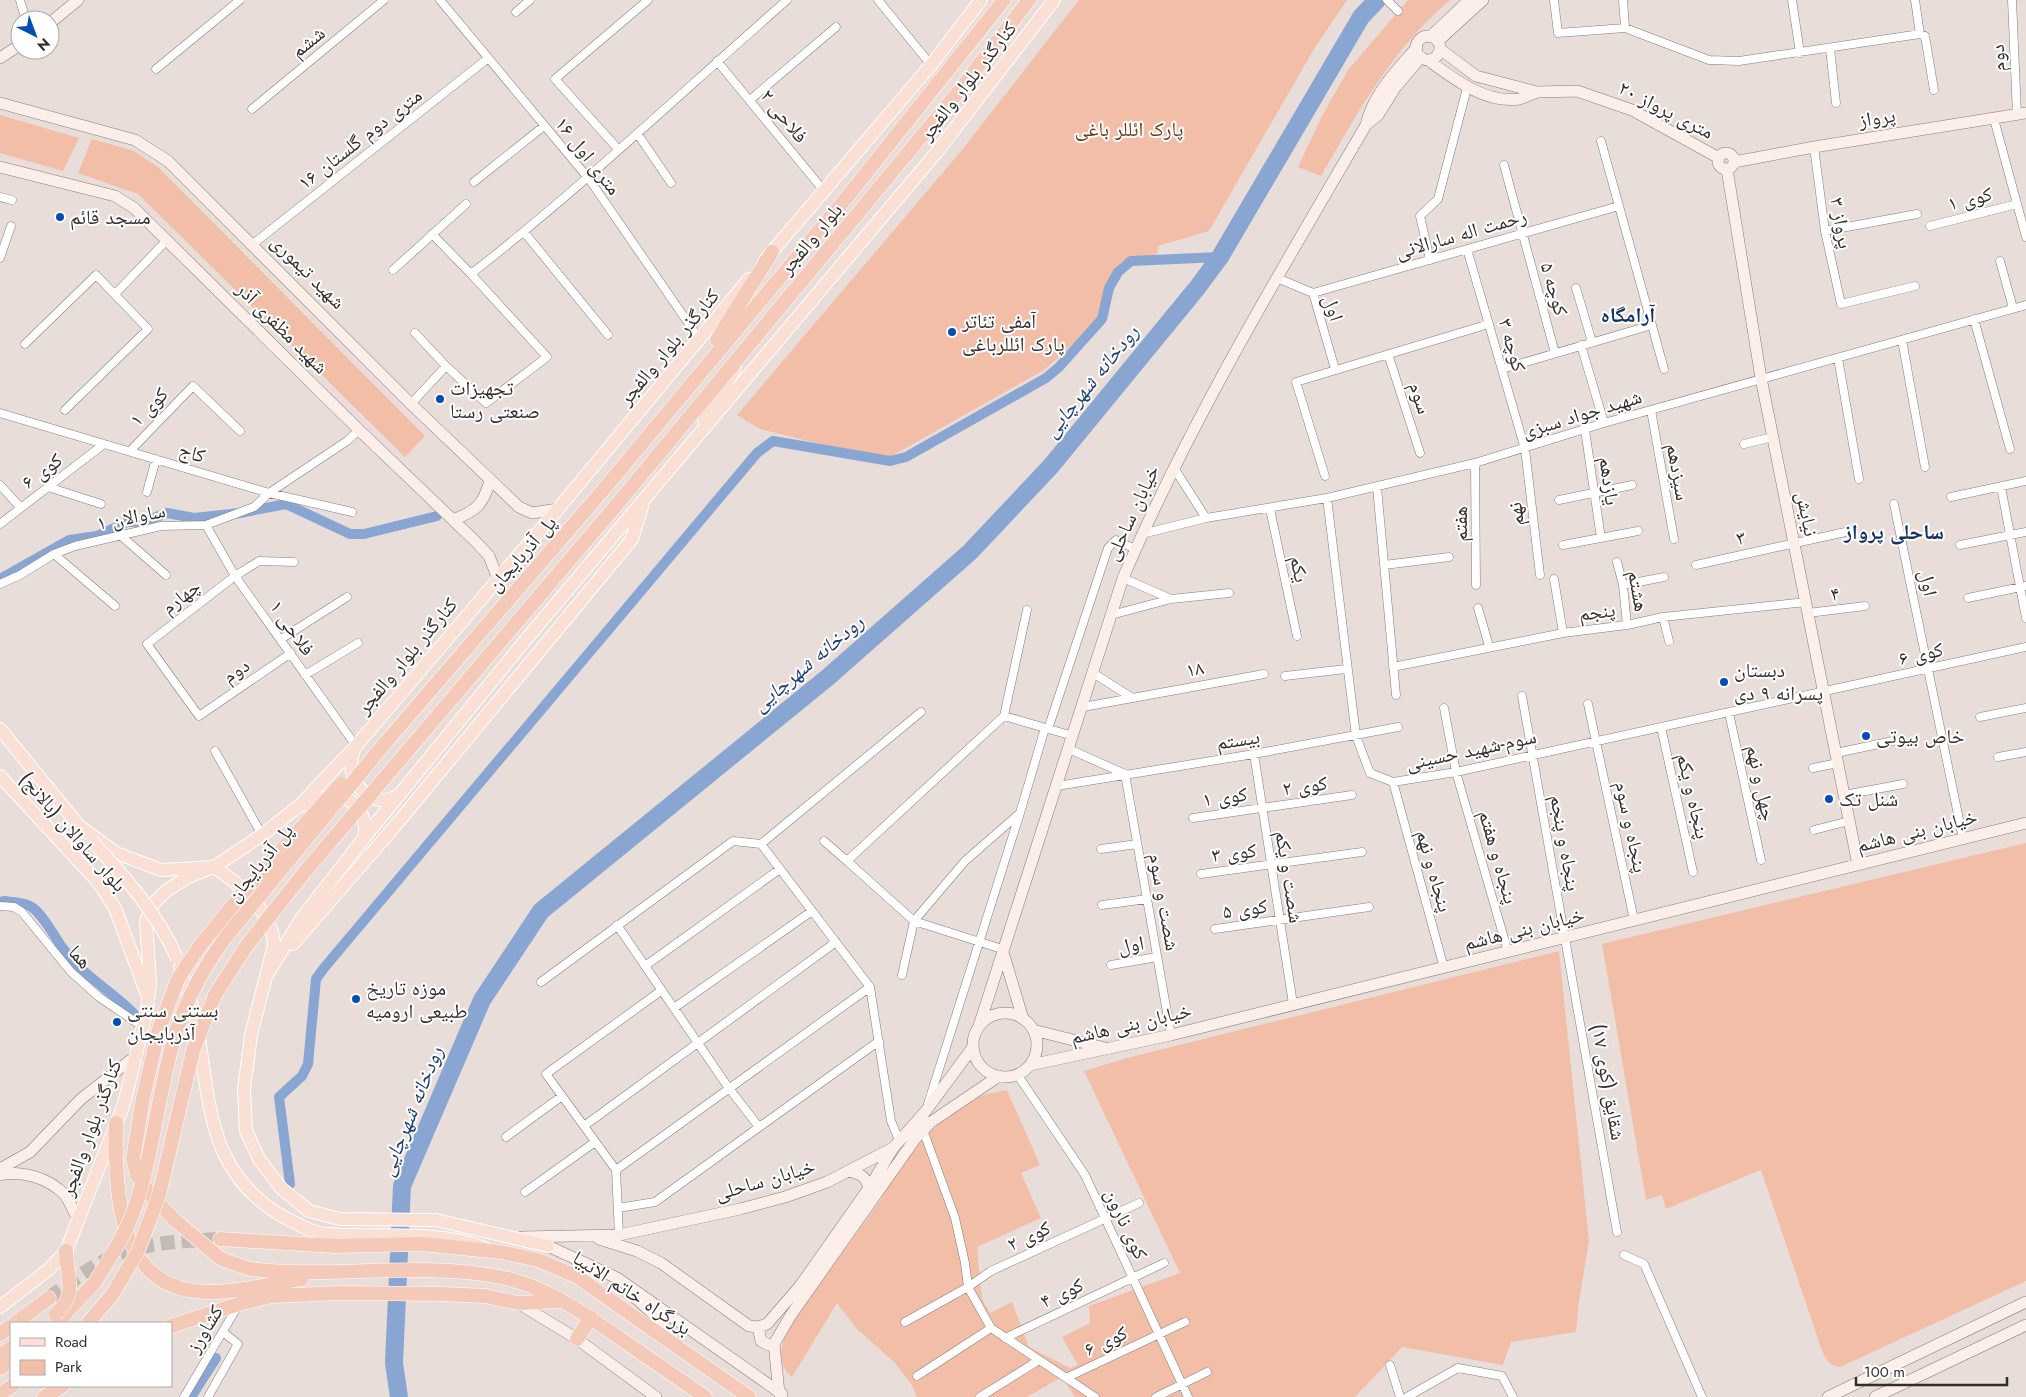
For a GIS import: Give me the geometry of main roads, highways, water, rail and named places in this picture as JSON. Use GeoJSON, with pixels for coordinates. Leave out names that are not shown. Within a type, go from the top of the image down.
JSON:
{"type":"FeatureCollection","features":[{"type":"Feature","properties":{"kind":"highway","name":"بلوار والفجر"},"geometry":{"type":"LineString","coordinates":[[604,489],[853,190],[1004,0]]}},
{"type":"Feature","properties":{"kind":"highway","name":"بلوار والفجر"},"geometry":{"type":"LineString","coordinates":[[619,502],[955,96],[1030,0]]}},
{"type":"Feature","properties":{"kind":"highway"},"geometry":{"type":"LineString","coordinates":[[690,384],[772,252]]}},
{"type":"Feature","properties":{"kind":"highway","name":"پل آذربایجان"},"geometry":{"type":"LineString","coordinates":[[56,1319],[95,1282],[122,1239],[137,1202],[172,1045],[195,984],[205,965],[386,742],[604,489]]}},
{"type":"Feature","properties":{"kind":"highway","name":"پل آذربایجان"},"geometry":{"type":"LineString","coordinates":[[89,1322],[112,1295],[138,1251],[160,1195],[193,1051],[215,995],[247,944],[303,874],[619,502]]}},
{"type":"Feature","properties":{"kind":"highway"},"geometry":{"type":"LineString","coordinates":[[386,742],[332,792],[246,889],[199,947],[178,979],[153,1054],[134,1146],[133,1159],[137,1175],[151,1196],[206,1248],[221,1259],[250,1269],[340,1274],[426,1270],[500,1277],[534,1288],[563,1301],[591,1318],[705,1397]]}},
{"type":"Feature","properties":{"kind":"highway"},"geometry":{"type":"LineString","coordinates":[[116,1123],[116,1164],[121,1211],[136,1256],[151,1273],[164,1283],[178,1289],[224,1292],[340,1274]]}},
{"type":"Feature","properties":{"kind":"highway","name":"بزرگراه خاتم الانبیا"},"geometry":{"type":"LineString","coordinates":[[220,1239],[331,1238],[427,1241],[538,1260],[576,1276],[749,1397]]}},
{"type":"Feature","properties":{"kind":"highway"},"geometry":{"type":"LineString","coordinates":[[56,1319],[71,1292],[67,1257]]}},
{"type":"Feature","properties":{"kind":"highway"},"geometry":{"type":"LineString","coordinates":[[172,1326],[239,1304],[272,1296],[339,1293],[442,1294],[485,1296],[518,1303],[563,1301]]}},
{"type":"Feature","properties":{"kind":"highway"},"geometry":{"type":"LineString","coordinates":[[16,1322],[49,1298]]}},
{"type":"Feature","properties":{"kind":"highway"},"geometry":{"type":"LineString","coordinates":[[577,1339],[591,1318]]}},
{"type":"Feature","properties":{"kind":"highway"},"geometry":{"type":"LineString","coordinates":[[0,1394],[10,1387]]}},
{"type":"Feature","properties":{"kind":"highway"},"geometry":{"type":"LineString","coordinates":[[44,1397],[60,1387]]}},
{"type":"Feature","properties":{"kind":"main road","name":"کنارگذر بلوار والفجر"},"geometry":{"type":"LineString","coordinates":[[0,1307],[67,1257],[78,1219],[124,1104],[137,1055],[148,997],[150,967],[146,921],[154,903],[166,891],[188,877],[214,867],[262,835],[299,806],[356,746],[931,65],[980,0]]}},
{"type":"Feature","properties":{"kind":"main road","name":"کنارگذر بلوار والفجر"},"geometry":{"type":"LineString","coordinates":[[267,975],[301,920],[364,838],[528,637],[936,153],[1054,0]]}},
{"type":"Feature","properties":{"kind":"main road"},"geometry":{"type":"LineString","coordinates":[[683,455],[753,339]]}},
{"type":"Feature","properties":{"kind":"main road"},"geometry":{"type":"LineString","coordinates":[[267,975],[395,826],[632,539],[644,501]]}},
{"type":"Feature","properties":{"kind":"main road","name":"بلوار ساوالان (بالانج)"},"geometry":{"type":"LineString","coordinates":[[0,729],[79,826],[134,888],[157,921],[177,958],[196,1022],[214,1123],[222,1153],[232,1171],[245,1188],[264,1205],[307,1228],[331,1238]]}},
{"type":"Feature","properties":{"kind":"main road"},"geometry":{"type":"LineString","coordinates":[[356,746],[350,766],[351,774],[360,789],[380,800],[393,798],[403,792]]}},
{"type":"Feature","properties":{"kind":"main road","name":"بلوار ساوالان (بالانج)"},"geometry":{"type":"LineString","coordinates":[[0,776],[76,857],[115,908],[132,949],[148,997]]}},
{"type":"Feature","properties":{"kind":"main road"},"geometry":{"type":"LineString","coordinates":[[299,806],[336,796],[349,800],[359,808],[366,821],[364,838]]}},
{"type":"Feature","properties":{"kind":"main road"},"geometry":{"type":"LineString","coordinates":[[79,826],[116,853],[161,870],[214,867],[245,892],[268,920],[274,936],[274,945],[245,1071],[246,1131],[259,1159],[281,1188],[309,1211],[335,1218],[348,1224],[357,1226],[430,1226],[440,1228],[447,1239]]}},
{"type":"Feature","properties":{"kind":"main road"},"geometry":{"type":"LineString","coordinates":[[335,1218],[436,1220],[548,1246]]}},
{"type":"Feature","properties":{"kind":"main road"},"geometry":{"type":"LineString","coordinates":[[427,1241],[447,1239],[468,1242],[494,1251]]}},
{"type":"Feature","properties":{"kind":"waterway","name":"رودخانه شهرچایی"},"geometry":{"type":"LineString","coordinates":[[399,1397],[394,1363],[402,1186],[482,1000],[541,911],[827,678],[970,552],[1051,466],[1197,288],[1220,257],[1361,17],[1377,0]]}},
{"type":"Feature","properties":{"kind":"waterway"},"geometry":{"type":"LineString","coordinates":[[290,1184],[279,1097],[302,1076],[308,1064],[316,979],[757,453],[773,441],[890,461],[906,457],[1046,378],[1059,367],[1102,319],[1109,288],[1118,272],[1131,261],[1220,257]]}},
{"type":"Feature","properties":{"kind":"waterway"},"geometry":{"type":"LineString","coordinates":[[0,579],[69,540],[97,536],[127,522],[143,522],[167,513],[194,518],[240,513],[286,504],[350,534],[364,534],[437,516]]}},
{"type":"Feature","properties":{"kind":"waterway"},"geometry":{"type":"LineString","coordinates":[[0,902],[21,903],[35,909],[61,946],[83,971],[125,1005],[143,1024]]}},
{"type":"Feature","properties":{"kind":"waterway"},"geometry":{"type":"LineString","coordinates":[[191,1397],[216,1358]]}},
{"type":"Feature","properties":{"kind":"tunnel"},"geometry":{"type":"LineString","coordinates":[[49,1298],[88,1270],[126,1251],[166,1243],[220,1239]]}},
{"type":"Feature","properties":{"kind":"place","name":"مسجد قائم"},"geometry":{"type":"Point","coordinates":[60,217]}},
{"type":"Feature","properties":{"kind":"place","name":"آمفی تئاتر پارک ائللرباغی"},"geometry":{"type":"Point","coordinates":[952,332]}},
{"type":"Feature","properties":{"kind":"place","name":"تجهیزات صنعتی رستا"},"geometry":{"type":"Point","coordinates":[440,399]}},
{"type":"Feature","properties":{"kind":"place","name":"دبستان پسرانه ۹ دی"},"geometry":{"type":"Point","coordinates":[1724,682]}},
{"type":"Feature","properties":{"kind":"place","name":"خاص بیوتی"},"geometry":{"type":"Point","coordinates":[1866,736]}},
{"type":"Feature","properties":{"kind":"place","name":"شنل تک"},"geometry":{"type":"Point","coordinates":[1829,799]}},
{"type":"Feature","properties":{"kind":"place","name":"موزه تاریخ طبیعی ارومیه"},"geometry":{"type":"Point","coordinates":[356,999]}},
{"type":"Feature","properties":{"kind":"place","name":"بستنی سنتی آذربایجان"},"geometry":{"type":"Point","coordinates":[117,1022]}},
{"type":"Feature","properties":{"kind":"district","name":"آرامگاه"},"geometry":{"type":"Point","coordinates":[1628,315]}},
{"type":"Feature","properties":{"kind":"district","name":"ساحلی پرواز"},"geometry":{"type":"Point","coordinates":[1894,532]}},
{"type":"Feature","properties":{"kind":"park label","name":"پارک ائللر باغی"},"geometry":{"type":"Point","coordinates":[1129,129]}}]}
